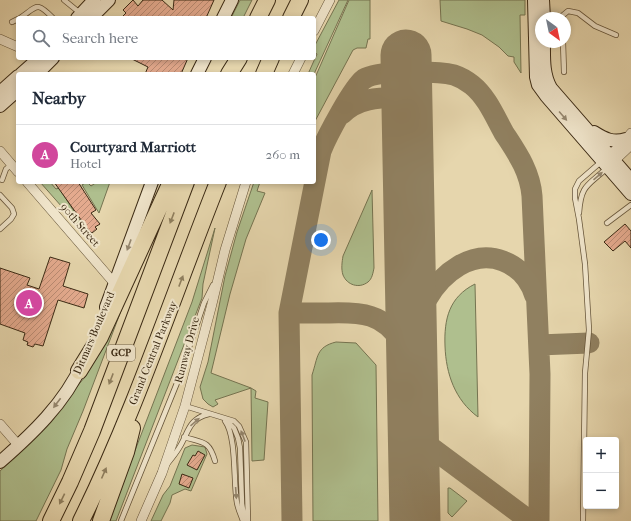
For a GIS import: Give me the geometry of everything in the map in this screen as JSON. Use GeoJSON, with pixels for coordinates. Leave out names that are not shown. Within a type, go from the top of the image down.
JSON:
{"type":"FeatureCollection","features":[{"type":"Feature","properties":{"kind":"highway"},"geometry":{"type":"LineString","coordinates":[[259,16],[267,0]]}},
{"type":"Feature","properties":{"kind":"highway"},"geometry":{"type":"LineString","coordinates":[[292,16],[300,0]]}},
{"type":"Feature","properties":{"kind":"highway"},"geometry":{"type":"LineString","coordinates":[[231,72],[238,60]]}},
{"type":"Feature","properties":{"kind":"highway"},"geometry":{"type":"LineString","coordinates":[[265,72],[270,60]]}},
{"type":"Feature","properties":{"kind":"highway"},"geometry":{"type":"LineString","coordinates":[[79,371],[100,338],[170,184]]}},
{"type":"Feature","properties":{"kind":"highway","name":"GCP"},"geometry":{"type":"LineString","coordinates":[[51,521],[92,431],[185,184]]}},
{"type":"Feature","properties":{"kind":"highway","name":"Grand Central Parkway"},"geometry":{"type":"LineString","coordinates":[[81,521],[113,451],[217,184]]}},
{"type":"Feature","properties":{"kind":"highway"},"geometry":{"type":"LineString","coordinates":[[100,521],[127,446],[146,369]]}},
{"type":"Feature","properties":{"kind":"street"},"geometry":{"type":"LineString","coordinates":[[85,16],[94,0]]}},
{"type":"Feature","properties":{"kind":"street"},"geometry":{"type":"LineString","coordinates":[[85,16],[109,0]]}},
{"type":"Feature","properties":{"kind":"street"},"geometry":{"type":"LineString","coordinates":[[224,16],[232,0]]}},
{"type":"Feature","properties":{"kind":"street"},"geometry":{"type":"LineString","coordinates":[[316,27],[330,0]]}},
{"type":"Feature","properties":{"kind":"street"},"geometry":{"type":"LineString","coordinates":[[534,0],[535,68],[538,85],[608,161],[631,180]]}},
{"type":"Feature","properties":{"kind":"street"},"geometry":{"type":"LineString","coordinates":[[543,0],[544,12]]}},
{"type":"Feature","properties":{"kind":"street"},"geometry":{"type":"LineString","coordinates":[[0,39],[16,46]]}},
{"type":"Feature","properties":{"kind":"street"},"geometry":{"type":"LineString","coordinates":[[544,48],[545,70],[548,83],[586,128],[631,194]]}},
{"type":"Feature","properties":{"kind":"street"},"geometry":{"type":"LineString","coordinates":[[24,72],[44,60]]}},
{"type":"Feature","properties":{"kind":"street"},"geometry":{"type":"LineString","coordinates":[[38,72],[45,60]]}},
{"type":"Feature","properties":{"kind":"street"},"geometry":{"type":"LineString","coordinates":[[198,72],[204,60]]}},
{"type":"Feature","properties":{"kind":"street"},"geometry":{"type":"LineString","coordinates":[[294,72],[299,60]]}},
{"type":"Feature","properties":{"kind":"street"},"geometry":{"type":"LineString","coordinates":[[0,92],[16,78]]}},
{"type":"Feature","properties":{"kind":"street"},"geometry":{"type":"LineString","coordinates":[[0,106],[16,92]]}},
{"type":"Feature","properties":{"kind":"street"},"geometry":{"type":"LineString","coordinates":[[586,128],[610,140],[616,141],[629,139]]}},
{"type":"Feature","properties":{"kind":"street"},"geometry":{"type":"LineString","coordinates":[[608,161],[629,139]]}},
{"type":"Feature","properties":{"kind":"street"},"geometry":{"type":"LineString","coordinates":[[0,151],[16,170]]}},
{"type":"Feature","properties":{"kind":"street","name":"90th Street"},"geometry":{"type":"LineString","coordinates":[[28,184],[114,284]]}},
{"type":"Feature","properties":{"kind":"street","name":"Ditmars Boulevard"},"geometry":{"type":"LineString","coordinates":[[0,462],[37,428],[79,371],[98,327],[151,184]]}},
{"type":"Feature","properties":{"kind":"street","name":"Runway Drive"},"geometry":{"type":"LineString","coordinates":[[141,521],[162,473],[184,406],[212,304],[232,223],[245,184]]}},
{"type":"Feature","properties":{"kind":"street"},"geometry":{"type":"LineString","coordinates":[[0,424],[19,446]]}},
{"type":"Feature","properties":{"kind":"lane"},"geometry":{"type":"LineString","coordinates":[[64,0],[83,16]]}},
{"type":"Feature","properties":{"kind":"lane"},"geometry":{"type":"LineString","coordinates":[[23,16],[31,9],[38,7],[42,8],[51,16]]}},
{"type":"Feature","properties":{"kind":"lane"},"geometry":{"type":"LineString","coordinates":[[567,12],[578,13],[595,26],[616,35]]}},
{"type":"Feature","properties":{"kind":"lane"},"geometry":{"type":"LineString","coordinates":[[12,22],[16,20]]}},
{"type":"Feature","properties":{"kind":"lane"},"geometry":{"type":"LineString","coordinates":[[563,48],[564,72]]}},
{"type":"Feature","properties":{"kind":"lane"},"geometry":{"type":"LineString","coordinates":[[583,521],[585,385],[589,330],[585,264],[579,219],[575,204],[575,189],[579,182],[608,161]]}},
{"type":"Feature","properties":{"kind":"lane"},"geometry":{"type":"LineString","coordinates":[[579,219],[582,193],[608,161]]}},
{"type":"Feature","properties":{"kind":"lane"},"geometry":{"type":"LineString","coordinates":[[2,177],[6,169],[12,165]]}},
{"type":"Feature","properties":{"kind":"lane"},"geometry":{"type":"LineString","coordinates":[[0,191],[1,196],[12,208],[14,214],[12,218],[0,229]]}},
{"type":"Feature","properties":{"kind":"lane"},"geometry":{"type":"LineString","coordinates":[[607,223],[631,205]]}},
{"type":"Feature","properties":{"kind":"lane"},"geometry":{"type":"LineString","coordinates":[[121,521],[176,383],[204,303],[218,277]]}},
{"type":"Feature","properties":{"kind":"lane"},"geometry":{"type":"LineString","coordinates":[[184,406],[223,418],[234,422],[239,426],[246,442],[245,521]]}},
{"type":"Feature","properties":{"kind":"lane"},"geometry":{"type":"LineString","coordinates":[[162,473],[180,447],[190,425],[195,420],[211,414]]}},
{"type":"Feature","properties":{"kind":"lane"},"geometry":{"type":"LineString","coordinates":[[223,418],[228,425],[232,438],[237,504],[245,521]]}},
{"type":"Feature","properties":{"kind":"lane"},"geometry":{"type":"LineString","coordinates":[[184,437],[206,444],[210,448],[215,461]]}},
{"type":"Feature","properties":{"kind":"green space"},"geometry":{"type":"Polygon","coordinates":[[[240,0],[252,0],[244,16],[232,16],[240,0]]]}},
{"type":"Feature","properties":{"kind":"green space"},"geometry":{"type":"Polygon","coordinates":[[[339,0],[348,0],[315,72],[309,72],[314,60],[316,60],[316,43],[339,0]]]}},
{"type":"Feature","properties":{"kind":"green space"},"geometry":{"type":"Polygon","coordinates":[[[349,0],[370,0],[370,39],[368,39],[366,48],[357,48],[353,50],[316,119],[316,75],[349,0]]]}},
{"type":"Feature","properties":{"kind":"green space"},"geometry":{"type":"Polygon","coordinates":[[[440,0],[525,0],[525,15],[520,15],[521,73],[514,62],[514,57],[508,56],[499,47],[482,35],[441,21],[440,0]]]}},
{"type":"Feature","properties":{"kind":"green space"},"geometry":{"type":"Polygon","coordinates":[[[42,184],[52,184],[56,189],[59,188],[81,222],[77,224],[42,184]]]}},
{"type":"Feature","properties":{"kind":"green space"},"geometry":{"type":"Polygon","coordinates":[[[89,184],[91,186],[94,184],[109,184],[99,213],[82,185],[89,184]]]}},
{"type":"Feature","properties":{"kind":"green space"},"geometry":{"type":"Polygon","coordinates":[[[253,184],[259,184],[257,191],[265,193],[246,239],[230,294],[211,373],[251,388],[215,400],[218,404],[213,407],[203,399],[200,387],[208,362],[225,276],[237,232],[253,184]]]}},
{"type":"Feature","properties":{"kind":"green space"},"geometry":{"type":"Polygon","coordinates":[[[372,190],[374,268],[369,281],[365,284],[354,285],[347,281],[343,275],[343,256],[372,190]]]}},
{"type":"Feature","properties":{"kind":"green space"},"geometry":{"type":"Polygon","coordinates":[[[215,228],[203,284],[202,298],[116,521],[108,521],[192,302],[215,228]]]}},
{"type":"Feature","properties":{"kind":"green space"},"geometry":{"type":"Polygon","coordinates":[[[475,284],[478,417],[463,403],[453,386],[447,367],[445,346],[447,318],[450,310],[459,295],[475,284]]]}},
{"type":"Feature","properties":{"kind":"green space"},"geometry":{"type":"Polygon","coordinates":[[[127,295],[67,449],[61,470],[36,521],[0,521],[0,471],[28,445],[85,377],[127,295]]]}},
{"type":"Feature","properties":{"kind":"green space"},"geometry":{"type":"Polygon","coordinates":[[[336,342],[356,343],[376,365],[378,521],[313,521],[312,375],[321,350],[329,344],[336,342]]]}},
{"type":"Feature","properties":{"kind":"green space"},"geometry":{"type":"Polygon","coordinates":[[[251,388],[256,391],[255,398],[268,402],[264,460],[252,461],[251,388]]]}},
{"type":"Feature","properties":{"kind":"green space"},"geometry":{"type":"Polygon","coordinates":[[[192,445],[205,447],[207,454],[191,491],[185,489],[172,495],[170,503],[161,521],[151,521],[163,495],[170,486],[185,448],[192,445]]]}},
{"type":"Feature","properties":{"kind":"green space"},"geometry":{"type":"Polygon","coordinates":[[[448,488],[467,501],[452,517],[448,513],[448,488]]]}},
{"type":"Feature","properties":{"kind":"building"},"geometry":{"type":"Polygon","coordinates":[[[133,0],[138,6],[143,0],[162,0],[173,10],[174,0],[214,0],[207,16],[123,16],[126,13],[123,10],[133,0]]]}},
{"type":"Feature","properties":{"kind":"building"},"geometry":{"type":"Polygon","coordinates":[[[134,60],[187,60],[182,72],[146,72],[148,67],[134,60]]]}},
{"type":"Feature","properties":{"kind":"building"},"geometry":{"type":"Polygon","coordinates":[[[55,184],[79,184],[96,210],[91,213],[100,224],[95,227],[97,229],[92,233],[89,231],[55,184]]]}},
{"type":"Feature","properties":{"kind":"building"},"geometry":{"type":"Polygon","coordinates":[[[625,224],[631,231],[631,248],[625,241],[613,251],[604,242],[625,224]]]}},
{"type":"Feature","properties":{"kind":"building"},"geometry":{"type":"Polygon","coordinates":[[[50,257],[70,263],[63,286],[88,294],[84,308],[58,300],[43,346],[35,344],[33,347],[27,345],[28,342],[23,340],[25,333],[0,324],[0,268],[30,278],[27,285],[39,289],[50,257]]]}},
{"type":"Feature","properties":{"kind":"building"},"geometry":{"type":"Polygon","coordinates":[[[198,451],[205,455],[197,470],[187,465],[193,455],[195,456],[198,451]]]}},
{"type":"Feature","properties":{"kind":"building"},"geometry":{"type":"Polygon","coordinates":[[[182,474],[193,478],[189,488],[179,484],[182,474]]]}},
{"type":"Feature","properties":{"kind":"taxiway"},"geometry":{"type":"LineString","coordinates":[[316,176],[321,151],[334,124],[347,101],[364,79],[381,74],[408,72],[454,75],[472,85],[482,95],[526,170],[531,187],[540,374],[539,521]]}},
{"type":"Feature","properties":{"kind":"taxiway"},"geometry":{"type":"LineString","coordinates":[[342,114],[349,108],[364,101],[381,98],[407,97]]}},
{"type":"Feature","properties":{"kind":"taxiway"},"geometry":{"type":"LineString","coordinates":[[292,521],[289,313],[314,184]]}},
{"type":"Feature","properties":{"kind":"taxiway"},"geometry":{"type":"LineString","coordinates":[[412,343],[422,309],[433,289],[449,272],[469,261],[480,258],[491,258],[509,264],[519,270],[527,279],[535,296]]}},
{"type":"Feature","properties":{"kind":"taxiway"},"geometry":{"type":"LineString","coordinates":[[289,313],[351,313],[371,316],[388,326],[395,333],[407,352],[412,368]]}},
{"type":"Feature","properties":{"kind":"taxiway"},"geometry":{"type":"LineString","coordinates":[[539,345],[589,343]]}},
{"type":"Feature","properties":{"kind":"taxiway"},"geometry":{"type":"LineString","coordinates":[[413,434],[530,521]]}},
{"type":"Feature","properties":{"kind":"runway"},"geometry":{"type":"LineString","coordinates":[[406,55],[415,521]]}},
{"type":"Feature","properties":{"kind":"place","name":"Courtyard Marriott"},"geometry":{"type":"Point","coordinates":[29,303]}}]}
